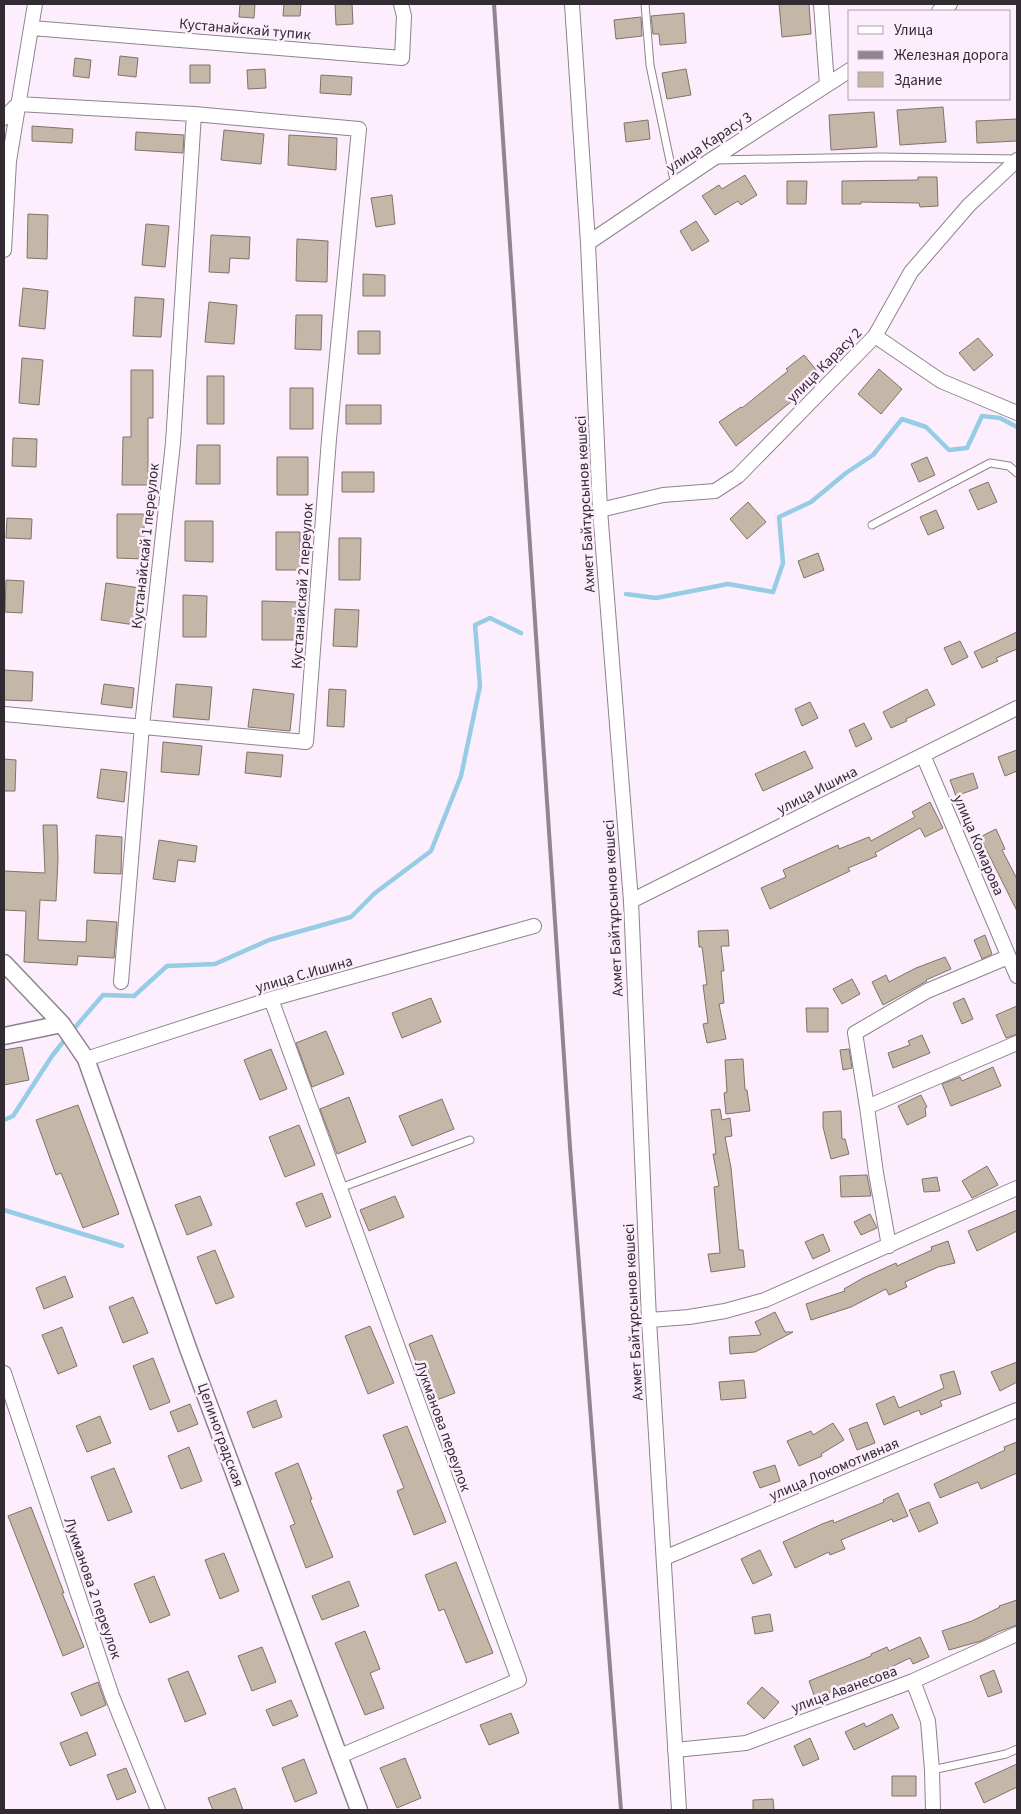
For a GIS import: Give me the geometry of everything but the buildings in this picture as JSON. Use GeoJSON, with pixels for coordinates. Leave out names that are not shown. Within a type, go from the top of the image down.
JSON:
{"type":"FeatureCollection","features":[{"type":"Feature","properties":{"kind":"street"},"geometry":{"type":"LineString","coordinates":[[4,250],[9,161],[35,4]]}},
{"type":"Feature","properties":{"kind":"street","name":"Кустанайскай тупик"},"geometry":{"type":"LineString","coordinates":[[32,28],[402,58],[404,16],[401,4]]}},
{"type":"Feature","properties":{"kind":"street","name":"Ахмет Байтұрсынов көшесі"},"geometry":{"type":"LineString","coordinates":[[572,4],[588,243],[600,510],[631,901],[649,1320],[679,1810]]}},
{"type":"Feature","properties":{"kind":"street"},"geometry":{"type":"LineString","coordinates":[[821,4],[827,85]]}},
{"type":"Feature","properties":{"kind":"street","name":"улица Карасу 3"},"geometry":{"type":"LineString","coordinates":[[588,243],[848,71]]}},
{"type":"Feature","properties":{"kind":"street"},"geometry":{"type":"LineString","coordinates":[[4,118],[18,104],[194,114]]}},
{"type":"Feature","properties":{"kind":"street","name":"Кустанайскай 2 переулок"},"geometry":{"type":"LineString","coordinates":[[4,714],[306,742],[329,439],[359,129],[194,114]]}},
{"type":"Feature","properties":{"kind":"street","name":"Кустанайскай 1 переулок"},"geometry":{"type":"LineString","coordinates":[[121,982],[142,726],[173,443],[194,114]]}},
{"type":"Feature","properties":{"kind":"street","name":"улица Карасу 2"},"geometry":{"type":"LineString","coordinates":[[600,510],[663,495],[715,491],[738,476],[876,336],[911,272],[969,205],[1017,160]]}},
{"type":"Feature","properties":{"kind":"street"},"geometry":{"type":"LineString","coordinates":[[876,336],[941,381],[1017,413]]}},
{"type":"Feature","properties":{"kind":"street","name":"улица Ишина"},"geometry":{"type":"LineString","coordinates":[[631,901],[1017,708]]}},
{"type":"Feature","properties":{"kind":"street","name":"улица Комарова"},"geometry":{"type":"LineString","coordinates":[[923,755],[1017,976]]}},
{"type":"Feature","properties":{"kind":"street","name":"улица С.Ишина"},"geometry":{"type":"LineString","coordinates":[[86,1058],[271,999],[534,926]]}},
{"type":"Feature","properties":{"kind":"street"},"geometry":{"type":"LineString","coordinates":[[889,1246],[855,1033],[927,991],[1008,957]]}},
{"type":"Feature","properties":{"kind":"street"},"geometry":{"type":"LineString","coordinates":[[4,963],[62,1024]]}},
{"type":"Feature","properties":{"kind":"street","name":"Лукманова переулок"},"geometry":{"type":"LineString","coordinates":[[271,999],[519,1680],[340,1756]]}},
{"type":"Feature","properties":{"kind":"street"},"geometry":{"type":"LineString","coordinates":[[4,1036],[62,1024]]}},
{"type":"Feature","properties":{"kind":"street","name":"Целиноградская"},"geometry":{"type":"LineString","coordinates":[[62,1024],[86,1058],[189,1350],[360,1810]]}},
{"type":"Feature","properties":{"kind":"street"},"geometry":{"type":"LineString","coordinates":[[867,1107],[1017,1043]]}},
{"type":"Feature","properties":{"kind":"street"},"geometry":{"type":"LineString","coordinates":[[649,1320],[689,1317],[725,1311],[765,1300],[1017,1188]]}},
{"type":"Feature","properties":{"kind":"street","name":"Лукманова 2 переулок"},"geometry":{"type":"LineString","coordinates":[[4,1373],[112,1696],[158,1810]]}},
{"type":"Feature","properties":{"kind":"street","name":"улица Локомотивная"},"geometry":{"type":"LineString","coordinates":[[664,1558],[1017,1410]]}},
{"type":"Feature","properties":{"kind":"street","name":"улица Аванесова"},"geometry":{"type":"LineString","coordinates":[[675,1750],[746,1743],[913,1681],[1017,1634]]}},
{"type":"Feature","properties":{"kind":"street"},"geometry":{"type":"LineString","coordinates":[[913,1681],[928,1721],[933,1810]]}},
{"type":"Feature","properties":{"kind":"lane"},"geometry":{"type":"LineString","coordinates":[[645,4],[650,65],[674,185]]}},
{"type":"Feature","properties":{"kind":"lane"},"geometry":{"type":"LineString","coordinates":[[711,160],[880,157],[1017,160]]}},
{"type":"Feature","properties":{"kind":"lane"},"geometry":{"type":"LineString","coordinates":[[872,525],[990,463],[1009,466],[1017,473]]}},
{"type":"Feature","properties":{"kind":"lane"},"geometry":{"type":"LineString","coordinates":[[340,1188],[470,1140]]}},
{"type":"Feature","properties":{"kind":"lane"},"geometry":{"type":"LineString","coordinates":[[932,1770],[1006,1754],[1017,1749]]}},
{"type":"Feature","properties":{"kind":"waterway"},"geometry":{"type":"LineString","coordinates":[[626,594],[656,598],[728,584],[773,592],[783,563],[779,517],[811,502],[846,473],[873,455],[902,419],[926,427],[949,450],[967,448],[982,416],[1000,418],[1017,427]]}},
{"type":"Feature","properties":{"kind":"waterway"},"geometry":{"type":"LineString","coordinates":[[72,1031],[103,995],[134,996],[167,966],[215,964],[269,940],[351,917],[375,893],[431,851],[461,776],[480,686],[475,625],[490,618],[521,633]]}},
{"type":"Feature","properties":{"kind":"waterway"},"geometry":{"type":"LineString","coordinates":[[4,1120],[13,1116],[52,1056],[67,1037]]}},
{"type":"Feature","properties":{"kind":"waterway"},"geometry":{"type":"LineString","coordinates":[[4,1210],[122,1246]]}},
{"type":"Feature","properties":{"kind":"railway"},"geometry":{"type":"LineString","coordinates":[[494,4],[570,1147],[621,1810]]}}]}
